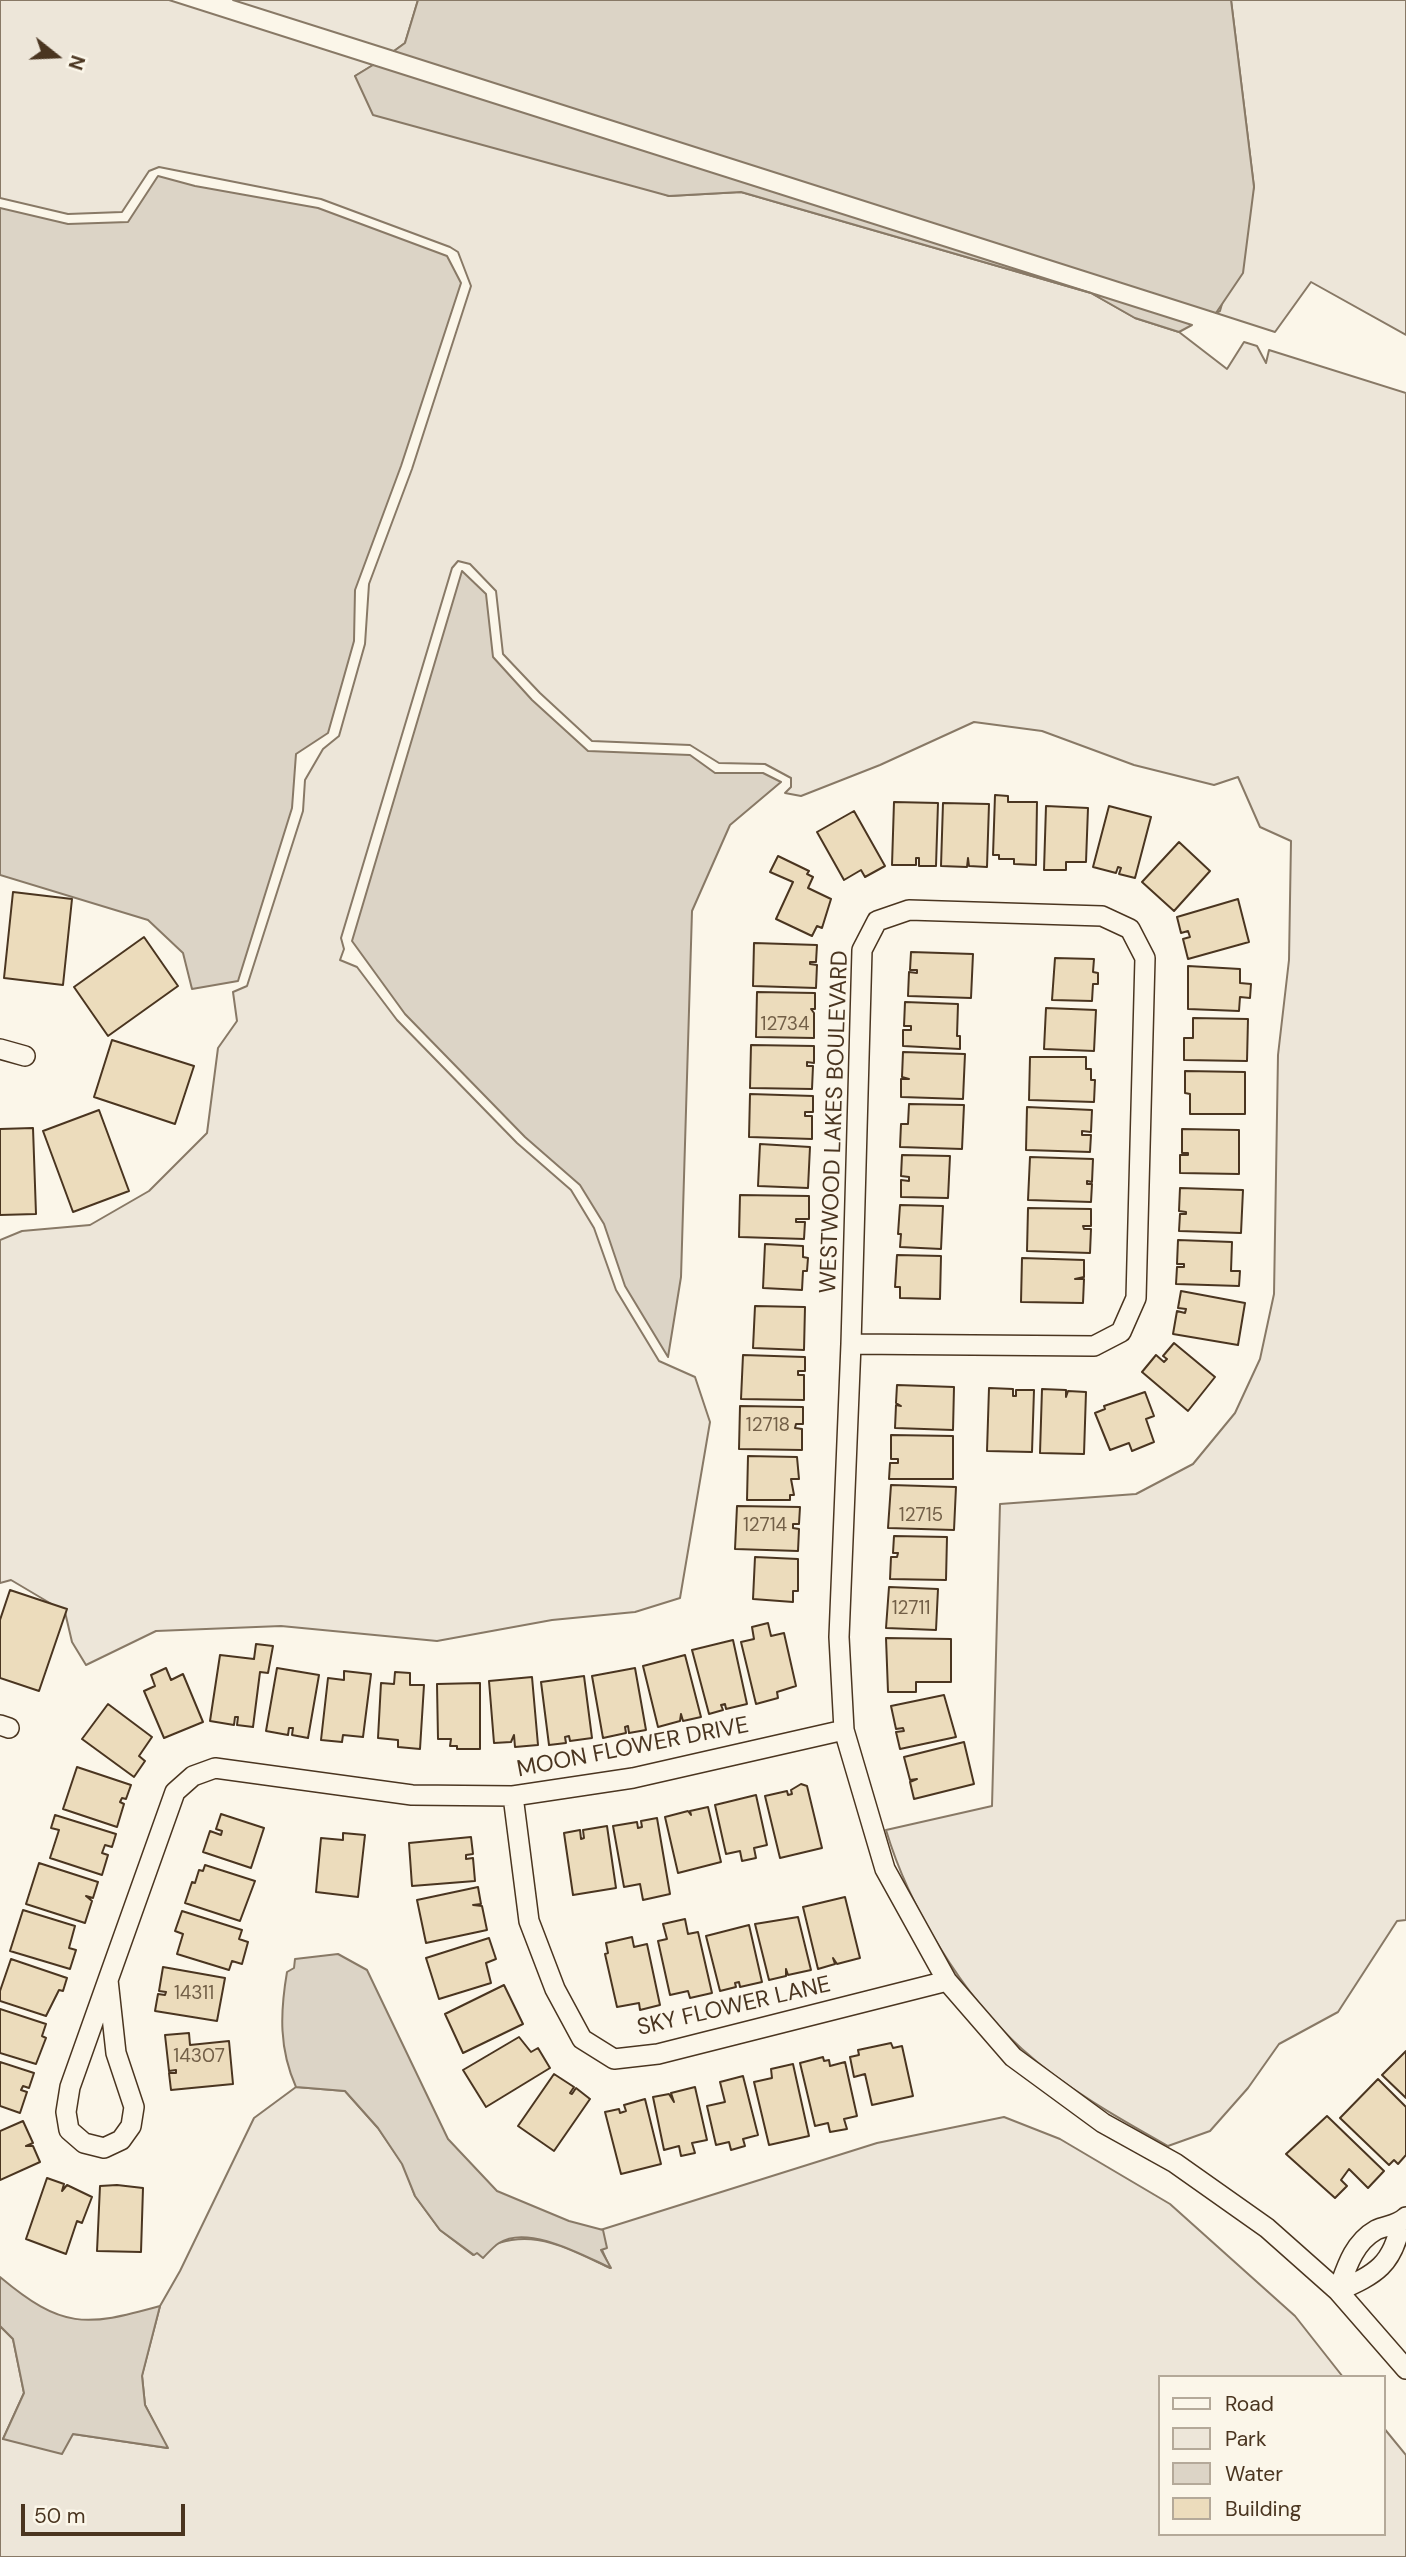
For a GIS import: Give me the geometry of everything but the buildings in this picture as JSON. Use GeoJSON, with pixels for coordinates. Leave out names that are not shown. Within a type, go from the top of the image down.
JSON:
{"type":"FeatureCollection","features":[{"type":"Feature","properties":{"kind":"street","name":"WESTWOOD LAKES BOULEVARD"},"geometry":{"type":"LineString","coordinates":[[851,1344],[1094,1346],[1121,1332],[1136,1298],[1145,958],[1130,929],[1102,916],[909,910],[877,920],[862,950],[851,1344],[839,1637],[844,1730],[885,1869],[947,1981],[1013,2057],[1103,2123],[1175,2163],[1267,2228],[1338,2291],[1406,2369]]}},
{"type":"Feature","properties":{"kind":"street"},"geometry":{"type":"LineString","coordinates":[[0,1049],[24,1056]]}},
{"type":"Feature","properties":{"kind":"street","name":"MOON FLOWER DRIVE"},"geometry":{"type":"LineString","coordinates":[[108,1980],[116,2053],[134,2107],[131,2126],[121,2140],[104,2148],[84,2143],[69,2130],[66,2112],[70,2087],[108,1980],[175,1792],[193,1776],[215,1768],[412,1795],[513,1796],[633,1778],[844,1730]]}},
{"type":"Feature","properties":{"kind":"street","name":"SKY FLOWER LANE"},"geometry":{"type":"LineString","coordinates":[[513,1796],[529,1921],[555,1989],[582,2039],[614,2059],[658,2054],[947,1981]]}},
{"type":"Feature","properties":{"kind":"street"},"geometry":{"type":"LineString","coordinates":[[1338,2291],[1353,2252],[1376,2230],[1403,2220]]}},
{"type":"Feature","properties":{"kind":"street"},"geometry":{"type":"LineString","coordinates":[[1338,2291],[1373,2276],[1396,2247],[1403,2220]]}},
{"type":"Feature","properties":{"kind":"green space"},"geometry":{"type":"Polygon","coordinates":[[[0,0],[169,0],[373,65],[355,76],[669,196],[741,192],[1091,293],[1135,318],[1179,332],[1227,369],[1244,342],[1257,346],[1266,363],[1269,350],[1406,393],[1406,1920],[1397,1921],[1338,2012],[1279,2044],[1248,2088],[1210,2131],[1168,2146],[1074,2089],[1022,2049],[979,2003],[940,1948],[909,1889],[886,1830],[992,1806],[1000,1504],[1136,1494],[1193,1464],[1235,1413],[1260,1359],[1274,1294],[1278,1055],[1289,960],[1291,841],[1260,827],[1238,777],[1214,785],[1134,765],[1042,731],[974,722],[880,765],[801,796],[785,793],[791,787],[791,778],[765,764],[719,763],[690,745],[592,741],[503,654],[496,591],[470,564],[458,561],[452,568],[341,938],[344,949],[340,960],[357,967],[397,1020],[517,1143],[571,1190],[594,1228],[616,1290],[659,1361],[695,1377],[710,1422],[680,1598],[635,1612],[552,1620],[437,1641],[281,1626],[156,1631],[86,1665],[72,1642],[65,1612],[11,1580],[0,1583],[0,1240],[22,1231],[90,1225],[149,1191],[207,1133],[218,1048],[237,1021],[233,992],[247,986],[303,811],[305,780],[323,749],[339,736],[365,644],[369,584],[412,469],[471,286],[458,252],[450,247],[321,199],[159,167],[149,171],[122,212],[68,214],[0,198],[0,0]]]}},
{"type":"Feature","properties":{"kind":"green space"},"geometry":{"type":"Polygon","coordinates":[[[233,0],[418,0],[405,43],[394,51],[233,0]]]}},
{"type":"Feature","properties":{"kind":"green space"},"geometry":{"type":"Polygon","coordinates":[[[1231,0],[1406,0],[1406,335],[1311,282],[1275,332],[1216,313],[1220,311],[1254,187],[1231,0]]]}},
{"type":"Feature","properties":{"kind":"green space"},"geometry":{"type":"Polygon","coordinates":[[[296,2087],[345,2091],[378,2128],[404,2166],[415,2196],[440,2230],[473,2255],[492,2245],[526,2239],[559,2245],[610,2268],[594,2232],[877,2143],[1004,2117],[1060,2139],[1170,2204],[1295,2316],[1341,2375],[1158,2375],[1158,2536],[1385,2536],[1385,2429],[1406,2455],[1406,2557],[0,2557],[0,2326],[13,2339],[24,2393],[3,2439],[73,2434],[167,2448],[145,2405],[142,2375],[160,2306],[180,2271],[254,2118],[296,2087]]]}},
{"type":"Feature","properties":{"kind":"water"},"geometry":{"type":"Polygon","coordinates":[[[418,0],[1231,0],[1254,187],[1243,273],[1216,313],[394,51],[405,43],[418,0]]]}},
{"type":"Feature","properties":{"kind":"water"},"geometry":{"type":"Polygon","coordinates":[[[373,65],[1091,293],[741,192],[669,196],[373,115],[355,76],[373,65]]]}},
{"type":"Feature","properties":{"kind":"water"},"geometry":{"type":"Polygon","coordinates":[[[158,176],[195,186],[318,208],[447,256],[461,283],[401,466],[355,590],[354,641],[328,733],[296,754],[292,808],[238,981],[192,989],[183,953],[148,920],[0,875],[0,208],[68,224],[128,222],[158,176]]]}},
{"type":"Feature","properties":{"kind":"water"},"geometry":{"type":"Polygon","coordinates":[[[1091,293],[1192,325],[1179,332],[1135,318],[1091,293]]]}},
{"type":"Feature","properties":{"kind":"water"},"geometry":{"type":"Polygon","coordinates":[[[462,571],[486,594],[493,657],[532,700],[588,751],[690,755],[715,773],[763,773],[781,782],[730,825],[692,911],[681,1277],[668,1357],[625,1286],[604,1224],[580,1185],[525,1137],[405,1014],[352,941],[462,571]]]}},
{"type":"Feature","properties":{"kind":"water"},"geometry":{"type":"Polygon","coordinates":[[[338,1954],[367,1970],[448,2139],[497,2191],[569,2221],[603,2230],[607,2248],[601,2250],[611,2268],[556,2244],[525,2237],[511,2238],[499,2243],[483,2258],[477,2253],[474,2255],[440,2230],[415,2196],[402,2164],[378,2128],[345,2091],[296,2087],[286,2059],[282,2031],[287,1972],[294,1968],[295,1959],[338,1954]]]}},
{"type":"Feature","properties":{"kind":"water"},"geometry":{"type":"Polygon","coordinates":[[[0,2277],[41,2306],[58,2315],[75,2319],[112,2318],[160,2306],[142,2376],[145,2405],[168,2448],[73,2434],[62,2454],[3,2439],[24,2393],[13,2339],[0,2326],[0,2277]]]}}]}
